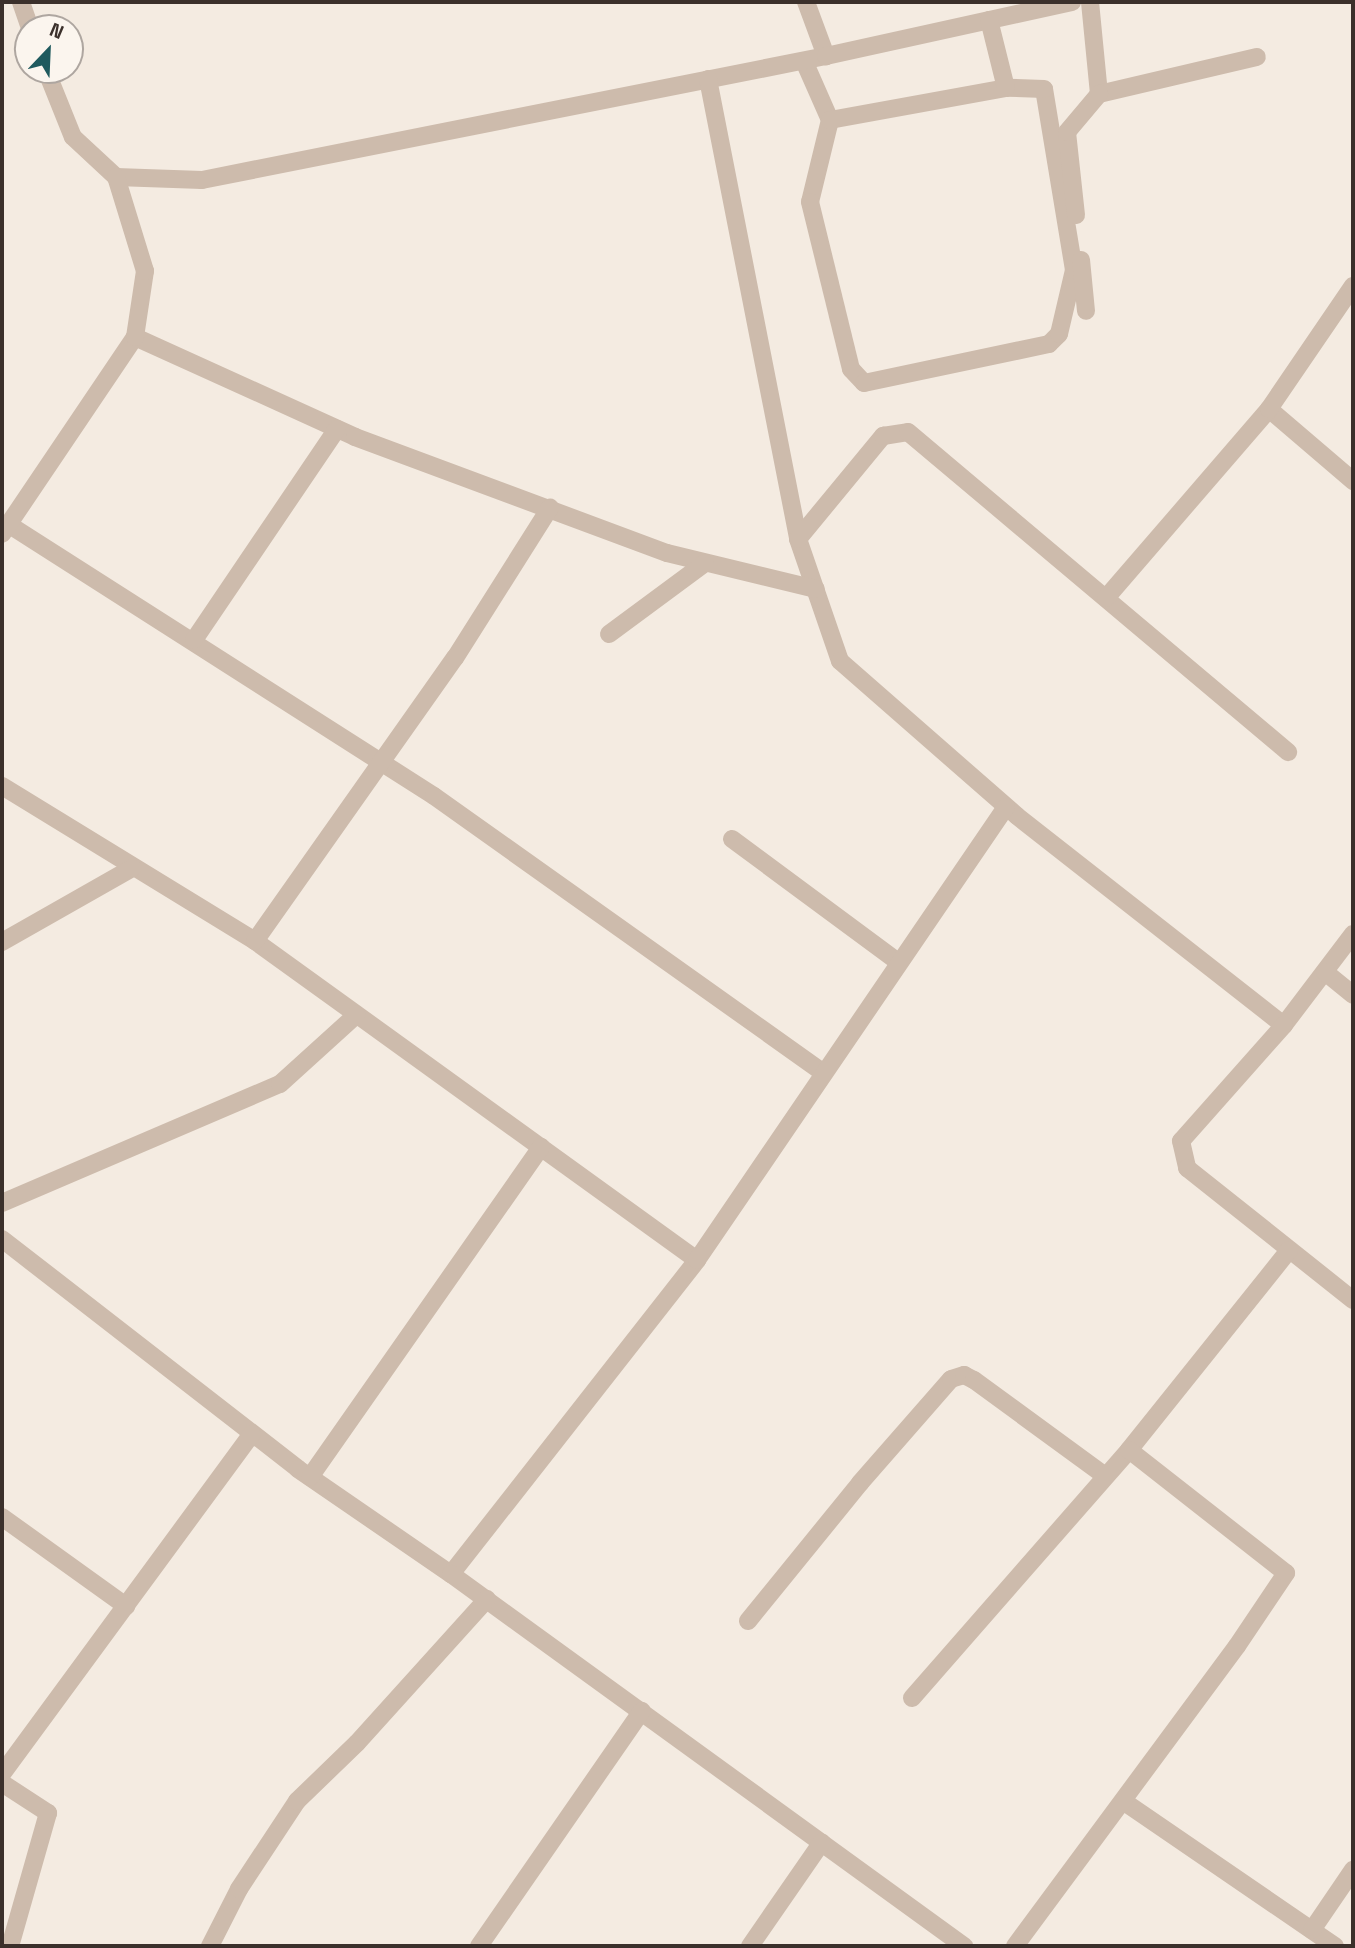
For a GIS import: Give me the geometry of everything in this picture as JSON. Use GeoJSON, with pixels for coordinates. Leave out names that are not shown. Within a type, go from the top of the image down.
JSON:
{"type":"FeatureCollection","features":[{"type":"Feature","properties":{"kind":"street"},"geometry":{"type":"LineString","coordinates":[[806,2],[827,57]]}},
{"type":"Feature","properties":{"kind":"street"},"geometry":{"type":"LineString","coordinates":[[116,177],[202,180],[827,57],[1072,2]]}},
{"type":"Feature","properties":{"kind":"street"},"geometry":{"type":"LineString","coordinates":[[1090,2],[1099,94]]}},
{"type":"Feature","properties":{"kind":"street"},"geometry":{"type":"LineString","coordinates":[[989,20],[1006,88]]}},
{"type":"Feature","properties":{"kind":"street"},"geometry":{"type":"LineString","coordinates":[[1086,311],[1067,132],[1099,94],[1257,57]]}},
{"type":"Feature","properties":{"kind":"street"},"geometry":{"type":"LineString","coordinates":[[804,61],[830,120],[810,202],[851,369],[864,383],[1049,344],[1059,334],[1074,270],[1044,89],[1006,88],[830,120]]}},
{"type":"Feature","properties":{"kind":"street"},"geometry":{"type":"LineString","coordinates":[[708,79],[798,539],[841,661],[1006,807],[1284,1026]]}},
{"type":"Feature","properties":{"kind":"street"},"geometry":{"type":"LineString","coordinates":[[52,84],[73,137],[116,177],[145,271],[135,337],[5,529],[194,640],[381,761],[603,912],[823,1072]]}},
{"type":"Feature","properties":{"kind":"street"},"geometry":{"type":"LineString","coordinates":[[1106,598],[1269,409],[1353,286]]}},
{"type":"Feature","properties":{"kind":"street"},"geometry":{"type":"LineString","coordinates":[[135,337],[337,429],[667,553],[816,589]]}},
{"type":"Feature","properties":{"kind":"street"},"geometry":{"type":"LineString","coordinates":[[1269,409],[1353,481]]}},
{"type":"Feature","properties":{"kind":"street"},"geometry":{"type":"LineString","coordinates":[[194,640],[337,429]]}},
{"type":"Feature","properties":{"kind":"street"},"geometry":{"type":"LineString","coordinates":[[798,539],[883,436],[908,432],[1288,752]]}},
{"type":"Feature","properties":{"kind":"street"},"geometry":{"type":"LineString","coordinates":[[255,941],[454,658],[550,508]]}},
{"type":"Feature","properties":{"kind":"street"},"geometry":{"type":"LineString","coordinates":[[610,634],[705,563]]}},
{"type":"Feature","properties":{"kind":"street"},"geometry":{"type":"LineString","coordinates":[[2,786],[255,941],[696,1259]]}},
{"type":"Feature","properties":{"kind":"street"},"geometry":{"type":"LineString","coordinates":[[451,1574],[696,1259],[1006,807]]}},
{"type":"Feature","properties":{"kind":"street"},"geometry":{"type":"LineString","coordinates":[[732,839],[898,962]]}},
{"type":"Feature","properties":{"kind":"street"},"geometry":{"type":"LineString","coordinates":[[2,942],[132,868]]}},
{"type":"Feature","properties":{"kind":"street"},"geometry":{"type":"LineString","coordinates":[[1353,934],[1284,1026],[1181,1141],[1186,1168],[1353,1300]]}},
{"type":"Feature","properties":{"kind":"street"},"geometry":{"type":"LineString","coordinates":[[1325,972],[1353,995]]}},
{"type":"Feature","properties":{"kind":"street"},"geometry":{"type":"LineString","coordinates":[[2,1203],[281,1083],[356,1015]]}},
{"type":"Feature","properties":{"kind":"street"},"geometry":{"type":"LineString","coordinates":[[310,1478],[541,1147]]}},
{"type":"Feature","properties":{"kind":"street"},"geometry":{"type":"LineString","coordinates":[[2,1239],[310,1478],[487,1599],[964,1946]]}},
{"type":"Feature","properties":{"kind":"street"},"geometry":{"type":"LineString","coordinates":[[912,1698],[1104,1475],[1129,1450],[1289,1250]]}},
{"type":"Feature","properties":{"kind":"street"},"geometry":{"type":"LineString","coordinates":[[748,1621],[860,1483],[951,1379],[964,1376],[974,1380],[1104,1475]]}},
{"type":"Feature","properties":{"kind":"street"},"geometry":{"type":"LineString","coordinates":[[2,1774],[252,1434]]}},
{"type":"Feature","properties":{"kind":"street"},"geometry":{"type":"LineString","coordinates":[[1014,1946],[1123,1801],[1286,1573],[1129,1450]]}},
{"type":"Feature","properties":{"kind":"street"},"geometry":{"type":"LineString","coordinates":[[2,1517],[126,1606]]}},
{"type":"Feature","properties":{"kind":"street"},"geometry":{"type":"LineString","coordinates":[[210,1946],[239,1889],[298,1801],[357,1743],[487,1599]]}},
{"type":"Feature","properties":{"kind":"street"},"geometry":{"type":"LineString","coordinates":[[479,1946],[642,1711]]}},
{"type":"Feature","properties":{"kind":"street"},"geometry":{"type":"LineString","coordinates":[[2,1783],[48,1813],[10,1946]]}},
{"type":"Feature","properties":{"kind":"street"},"geometry":{"type":"LineString","coordinates":[[1123,1801],[1335,1946]]}},
{"type":"Feature","properties":{"kind":"street"},"geometry":{"type":"LineString","coordinates":[[750,1946],[822,1842]]}},
{"type":"Feature","properties":{"kind":"street"},"geometry":{"type":"LineString","coordinates":[[1312,1930],[1353,1870]]}}]}
